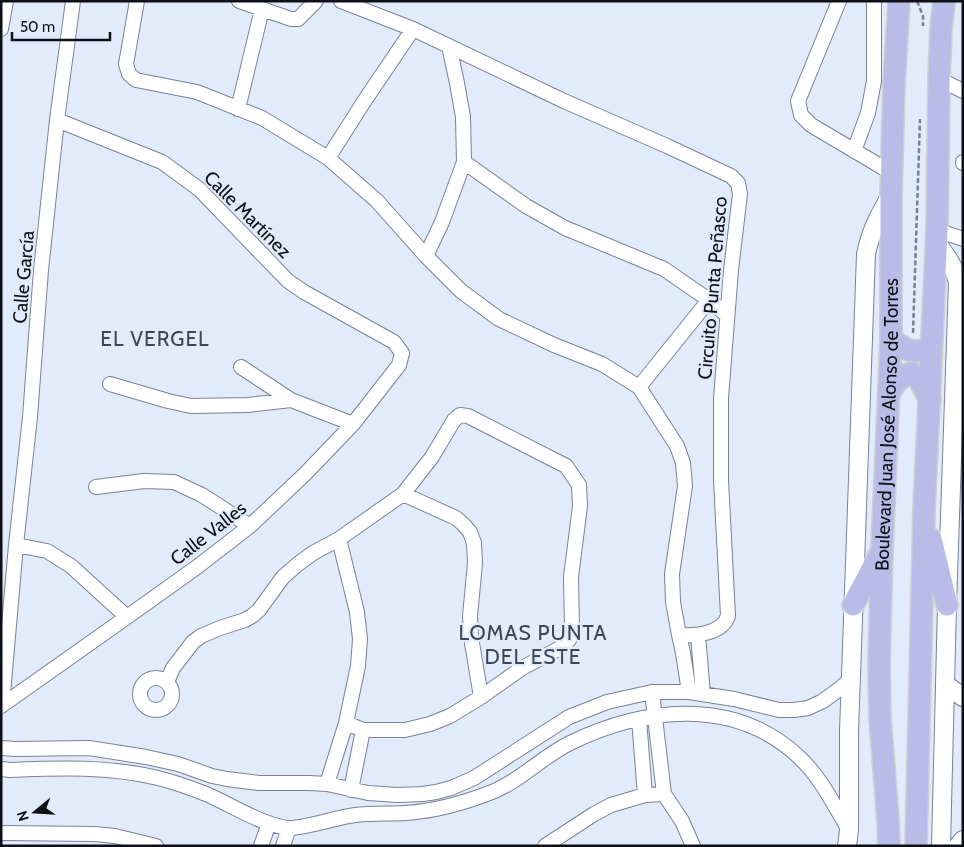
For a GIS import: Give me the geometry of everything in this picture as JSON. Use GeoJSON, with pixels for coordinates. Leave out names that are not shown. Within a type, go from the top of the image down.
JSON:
{"type":"FeatureCollection","features":[{"type":"Feature","properties":{"kind":"main road"},"geometry":{"type":"LineString","coordinates":[[916,846],[924,511],[930,401],[944,3]]}},
{"type":"Feature","properties":{"kind":"main road","name":"Boulevard Juan José Alonso de Torres"},"geometry":{"type":"LineString","coordinates":[[889,846],[880,718],[879,664],[891,339],[891,195],[898,7]]}},
{"type":"Feature","properties":{"kind":"main road"},"geometry":{"type":"LineString","coordinates":[[891,339],[903,348],[913,352],[931,349]]}},
{"type":"Feature","properties":{"kind":"main road"},"geometry":{"type":"LineString","coordinates":[[889,394],[899,378],[904,374],[912,373],[920,381],[930,401]]}},
{"type":"Feature","properties":{"kind":"main road"},"geometry":{"type":"LineString","coordinates":[[924,511],[947,605]]}},
{"type":"Feature","properties":{"kind":"main road"},"geometry":{"type":"LineString","coordinates":[[853,605],[882,549]]}},
{"type":"Feature","properties":{"kind":"street","name":"Calle García"},"geometry":{"type":"LineString","coordinates":[[2,706],[16,545],[30,417],[41,270],[57,120],[73,1]]}},
{"type":"Feature","properties":{"kind":"street"},"geometry":{"type":"LineString","coordinates":[[137,1],[126,64],[129,74],[136,80],[197,92],[262,118],[328,158],[377,201],[426,256],[461,291],[499,318],[554,345],[602,364],[639,387],[677,446],[684,463],[685,486],[672,574],[673,602],[689,692]]}},
{"type":"Feature","properties":{"kind":"street"},"geometry":{"type":"LineString","coordinates":[[239,1],[291,19],[298,18],[316,1]]}},
{"type":"Feature","properties":{"kind":"street","name":"Circuito Punta Peñasco"},"geometry":{"type":"LineString","coordinates":[[341,1],[413,29],[564,101],[731,176],[738,183],[740,194],[731,270],[721,398],[721,480],[728,616],[721,627],[698,635],[679,636]]}},
{"type":"Feature","properties":{"kind":"street"},"geometry":{"type":"LineString","coordinates":[[839,1],[798,101],[801,115],[811,125],[892,173]]}},
{"type":"Feature","properties":{"kind":"street"},"geometry":{"type":"LineString","coordinates":[[1,29],[4,3]]}},
{"type":"Feature","properties":{"kind":"street"},"geometry":{"type":"LineString","coordinates":[[854,151],[868,113],[874,81],[874,6],[898,7]]}},
{"type":"Feature","properties":{"kind":"street"},"geometry":{"type":"LineString","coordinates":[[238,109],[262,9]]}},
{"type":"Feature","properties":{"kind":"street"},"geometry":{"type":"LineString","coordinates":[[328,158],[413,29]]}},
{"type":"Feature","properties":{"kind":"street"},"geometry":{"type":"LineString","coordinates":[[426,256],[442,222],[464,162],[463,117],[449,46]]}},
{"type":"Feature","properties":{"kind":"street"},"geometry":{"type":"LineString","coordinates":[[940,79],[963,91]]}},
{"type":"Feature","properties":{"kind":"street","name":"Calle Martínez"},"geometry":{"type":"LineString","coordinates":[[57,120],[162,162],[199,189],[288,281],[304,292],[394,342],[402,353]]}},
{"type":"Feature","properties":{"kind":"street"},"geometry":{"type":"LineString","coordinates":[[464,162],[526,206],[565,228],[664,269],[710,300],[727,315]]}},
{"type":"Feature","properties":{"kind":"street"},"geometry":{"type":"LineString","coordinates":[[848,838],[849,730],[866,254],[876,221],[891,195]]}},
{"type":"Feature","properties":{"kind":"street"},"geometry":{"type":"LineString","coordinates":[[936,236],[963,239]]}},
{"type":"Feature","properties":{"kind":"street"},"geometry":{"type":"LineString","coordinates":[[936,236],[956,271],[958,282],[941,846]]}},
{"type":"Feature","properties":{"kind":"street","name":"Circuito Punta Peñasco"},"geometry":{"type":"LineString","coordinates":[[639,387],[710,300]]}},
{"type":"Feature","properties":{"kind":"street","name":"Calle Valles"},"geometry":{"type":"LineString","coordinates":[[2,706],[197,567],[250,526],[305,474],[353,424],[399,365],[402,353]]}},
{"type":"Feature","properties":{"kind":"street"},"geometry":{"type":"LineString","coordinates":[[241,367],[291,400],[353,424]]}},
{"type":"Feature","properties":{"kind":"street"},"geometry":{"type":"LineString","coordinates":[[110,384],[168,402],[191,406],[248,405],[291,400]]}},
{"type":"Feature","properties":{"kind":"street"},"geometry":{"type":"LineString","coordinates":[[167,682],[173,668],[193,642],[201,636],[252,616],[282,577],[313,553],[339,539],[403,494],[432,456],[454,420],[460,415],[468,416],[566,466],[578,484],[580,506],[571,576],[572,628],[569,640],[560,648],[522,668],[450,716],[405,730],[363,730],[346,723]]}},
{"type":"Feature","properties":{"kind":"street"},"geometry":{"type":"LineString","coordinates":[[96,487],[144,481],[174,482],[202,496],[250,526]]}},
{"type":"Feature","properties":{"kind":"street"},"geometry":{"type":"LineString","coordinates":[[403,494],[456,518],[470,532],[474,543],[470,623],[481,697]]}},
{"type":"Feature","properties":{"kind":"street"},"geometry":{"type":"LineString","coordinates":[[327,784],[346,723],[358,666],[360,639],[357,612],[339,539]]}},
{"type":"Feature","properties":{"kind":"street"},"geometry":{"type":"LineString","coordinates":[[16,545],[47,551],[71,566],[128,617]]}},
{"type":"Feature","properties":{"kind":"street"},"geometry":{"type":"LineString","coordinates":[[698,635],[703,694]]}},
{"type":"Feature","properties":{"kind":"street"},"geometry":{"type":"LineString","coordinates":[[1,748],[90,748],[146,756],[227,779],[327,784],[368,793],[423,794],[451,788],[474,778],[569,717],[607,702],[652,692],[689,692],[779,710],[794,710],[808,708],[824,701],[852,678]]}},
{"type":"Feature","properties":{"kind":"street"},"geometry":{"type":"LineString","coordinates":[[946,685],[963,697]]}},
{"type":"Feature","properties":{"kind":"street"},"geometry":{"type":"LineString","coordinates":[[652,692],[664,794],[682,821],[693,846]]}},
{"type":"Feature","properties":{"kind":"street"},"geometry":{"type":"LineString","coordinates":[[1,769],[87,768],[158,778],[206,794],[269,823],[289,828],[357,815],[406,813],[435,810],[457,805],[494,791],[567,745],[596,731],[655,716],[694,714],[720,716],[753,726],[778,739],[801,758],[822,785],[848,838]]}},
{"type":"Feature","properties":{"kind":"street"},"geometry":{"type":"LineString","coordinates":[[639,719],[645,795]]}},
{"type":"Feature","properties":{"kind":"street"},"geometry":{"type":"LineString","coordinates":[[351,790],[363,730]]}},
{"type":"Feature","properties":{"kind":"street"},"geometry":{"type":"LineString","coordinates":[[535,740],[547,757]]}},
{"type":"Feature","properties":{"kind":"street"},"geometry":{"type":"LineString","coordinates":[[545,846],[611,805],[645,795],[664,794]]}},
{"type":"Feature","properties":{"kind":"street"},"geometry":{"type":"LineString","coordinates":[[261,846],[269,823]]}},
{"type":"Feature","properties":{"kind":"street"},"geometry":{"type":"LineString","coordinates":[[283,846],[289,828]]}},
{"type":"Feature","properties":{"kind":"street"},"geometry":{"type":"LineString","coordinates":[[1,833],[69,840],[94,834],[115,836],[156,846]]}},
{"type":"Feature","properties":{"kind":"street"},"geometry":{"type":"LineString","coordinates":[[958,846],[963,840]]}},
{"type":"Feature","properties":{"kind":"district","name":"EL VERGEL"},"geometry":{"type":"Point","coordinates":[155,339]}},
{"type":"Feature","properties":{"kind":"district","name":"LOMAS PUNTA DEL ESTE"},"geometry":{"type":"Point","coordinates":[533,645]}}]}
